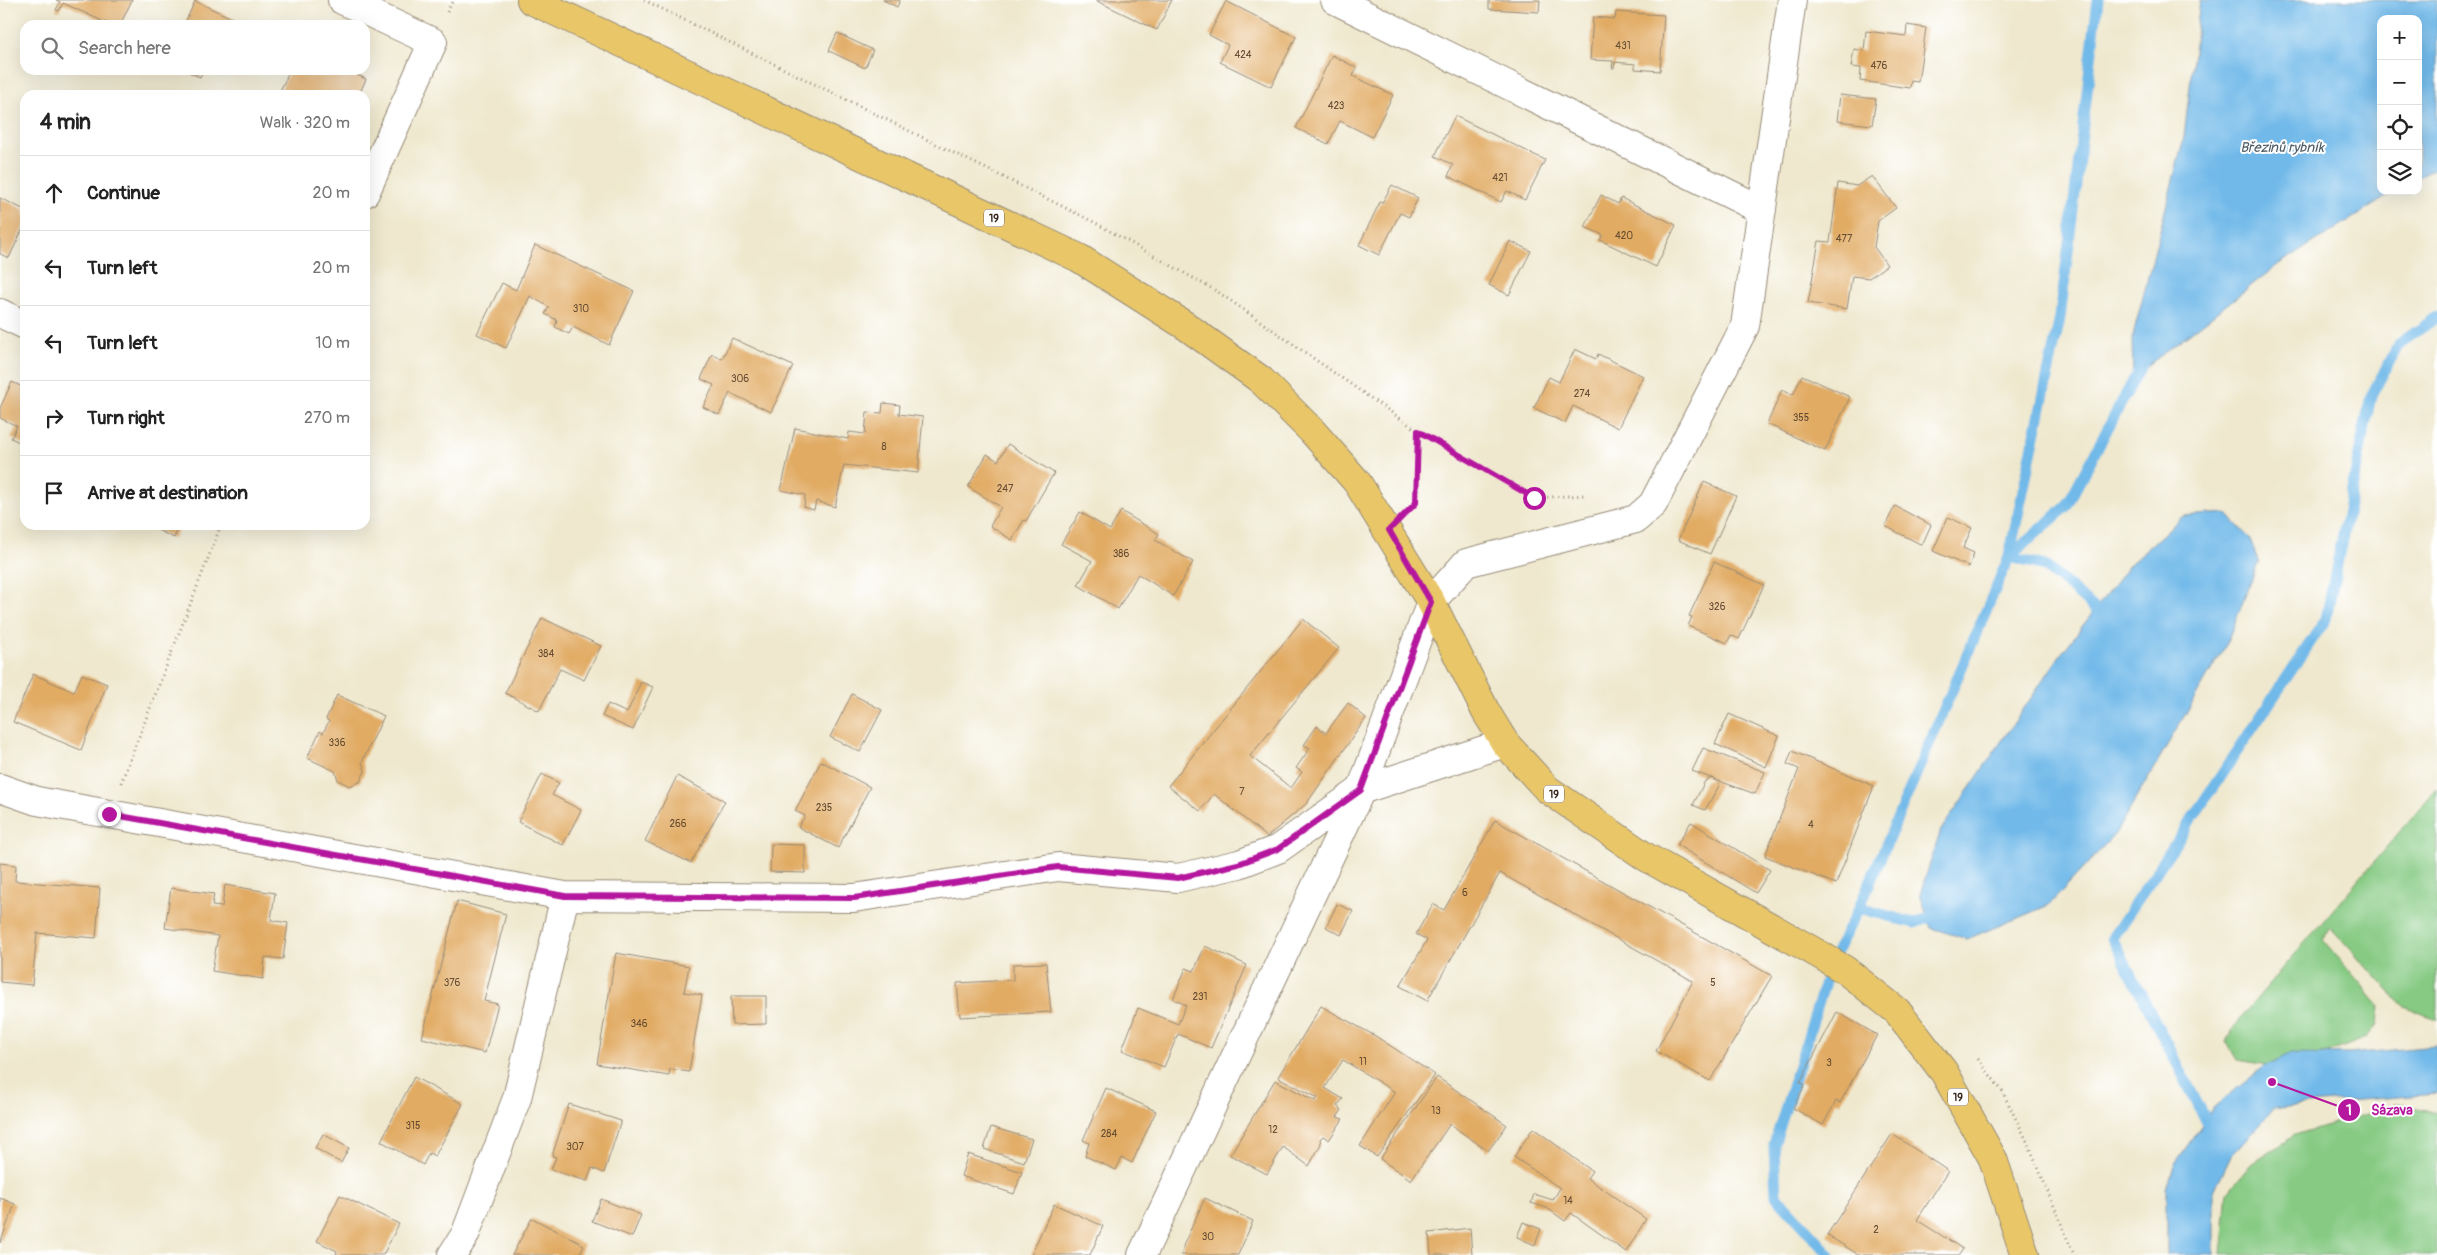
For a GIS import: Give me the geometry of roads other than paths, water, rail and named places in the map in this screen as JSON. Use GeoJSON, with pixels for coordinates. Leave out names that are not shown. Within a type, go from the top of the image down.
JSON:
{"type":"FeatureCollection","features":[{"type":"Feature","properties":{"kind":"main road","name":"19"},"geometry":{"type":"LineString","coordinates":[[531,0],[1079,258],[1186,326],[1261,380],[1312,431],[1357,482],[1389,530],[1431,602],[1486,712],[1505,743],[1547,789],[1646,857],[1834,963],[1897,1011],[1944,1072],[1993,1158],[2026,1255]]}},
{"type":"Feature","properties":{"kind":"street"},"geometry":{"type":"LineString","coordinates":[[342,0],[433,42],[370,182]]}},
{"type":"Feature","properties":{"kind":"street"},"geometry":{"type":"LineString","coordinates":[[1336,0],[1762,210]]}},
{"type":"Feature","properties":{"kind":"street"},"geometry":{"type":"LineString","coordinates":[[1142,1255],[1361,790],[1431,602],[1466,563],[1636,519],[1653,504],[1745,326],[1792,0]]}},
{"type":"Feature","properties":{"kind":"street"},"geometry":{"type":"LineString","coordinates":[[0,313],[20,323]]}},
{"type":"Feature","properties":{"kind":"street"},"geometry":{"type":"LineString","coordinates":[[0,788],[37,802],[565,896],[854,898],[1058,867],[1178,878],[1238,864],[1278,849],[1361,790],[1505,743]]}},
{"type":"Feature","properties":{"kind":"street"},"geometry":{"type":"LineString","coordinates":[[452,1255],[465,1235],[517,1098],[565,896]]}},
{"type":"Feature","properties":{"kind":"water","name":"Březinů rybník"},"geometry":{"type":"Polygon","coordinates":[[[2200,0],[2437,0],[2437,167],[2422,175],[2422,15],[2377,15],[2377,195],[2390,195],[2279,264],[2133,377],[2132,339],[2184,137],[2200,0]]]}},
{"type":"Feature","properties":{"kind":"water"},"geometry":{"type":"Polygon","coordinates":[[[2226,513],[2249,538],[2259,561],[2226,645],[2115,834],[2049,905],[1967,939],[1931,928],[1920,894],[1941,830],[2061,654],[2130,564],[2183,516],[2226,513]]]}},
{"type":"Feature","properties":{"kind":"water"},"geometry":{"type":"Polygon","coordinates":[[[2437,1046],[2437,1094],[2307,1104],[2274,1109],[2231,1155],[2214,1191],[2214,1255],[2167,1255],[2167,1189],[2174,1165],[2214,1107],[2265,1066],[2291,1053],[2348,1054],[2437,1046]]]}},
{"type":"Feature","properties":{"kind":"waterway"},"geometry":{"type":"LineString","coordinates":[[1830,1255],[1776,1196],[1774,1145],[1832,960],[1859,908],[2009,557],[2060,318],[2098,0]]}},
{"type":"Feature","properties":{"kind":"waterway"},"geometry":{"type":"LineString","coordinates":[[2212,1132],[2112,938],[2326,619],[2371,396],[2399,344],[2437,317]]}},
{"type":"Feature","properties":{"kind":"waterway"},"geometry":{"type":"LineString","coordinates":[[2009,557],[2066,507],[2142,364]]}},
{"type":"Feature","properties":{"kind":"waterway"},"geometry":{"type":"LineString","coordinates":[[2009,557],[2045,566],[2107,619]]}},
{"type":"Feature","properties":{"kind":"waterway"},"geometry":{"type":"LineString","coordinates":[[1859,908],[1914,923],[1938,915],[1940,912]]}},
{"type":"Feature","properties":{"kind":"place","name":"Sázava"},"geometry":{"type":"Point","coordinates":[2272,1082]}}]}
